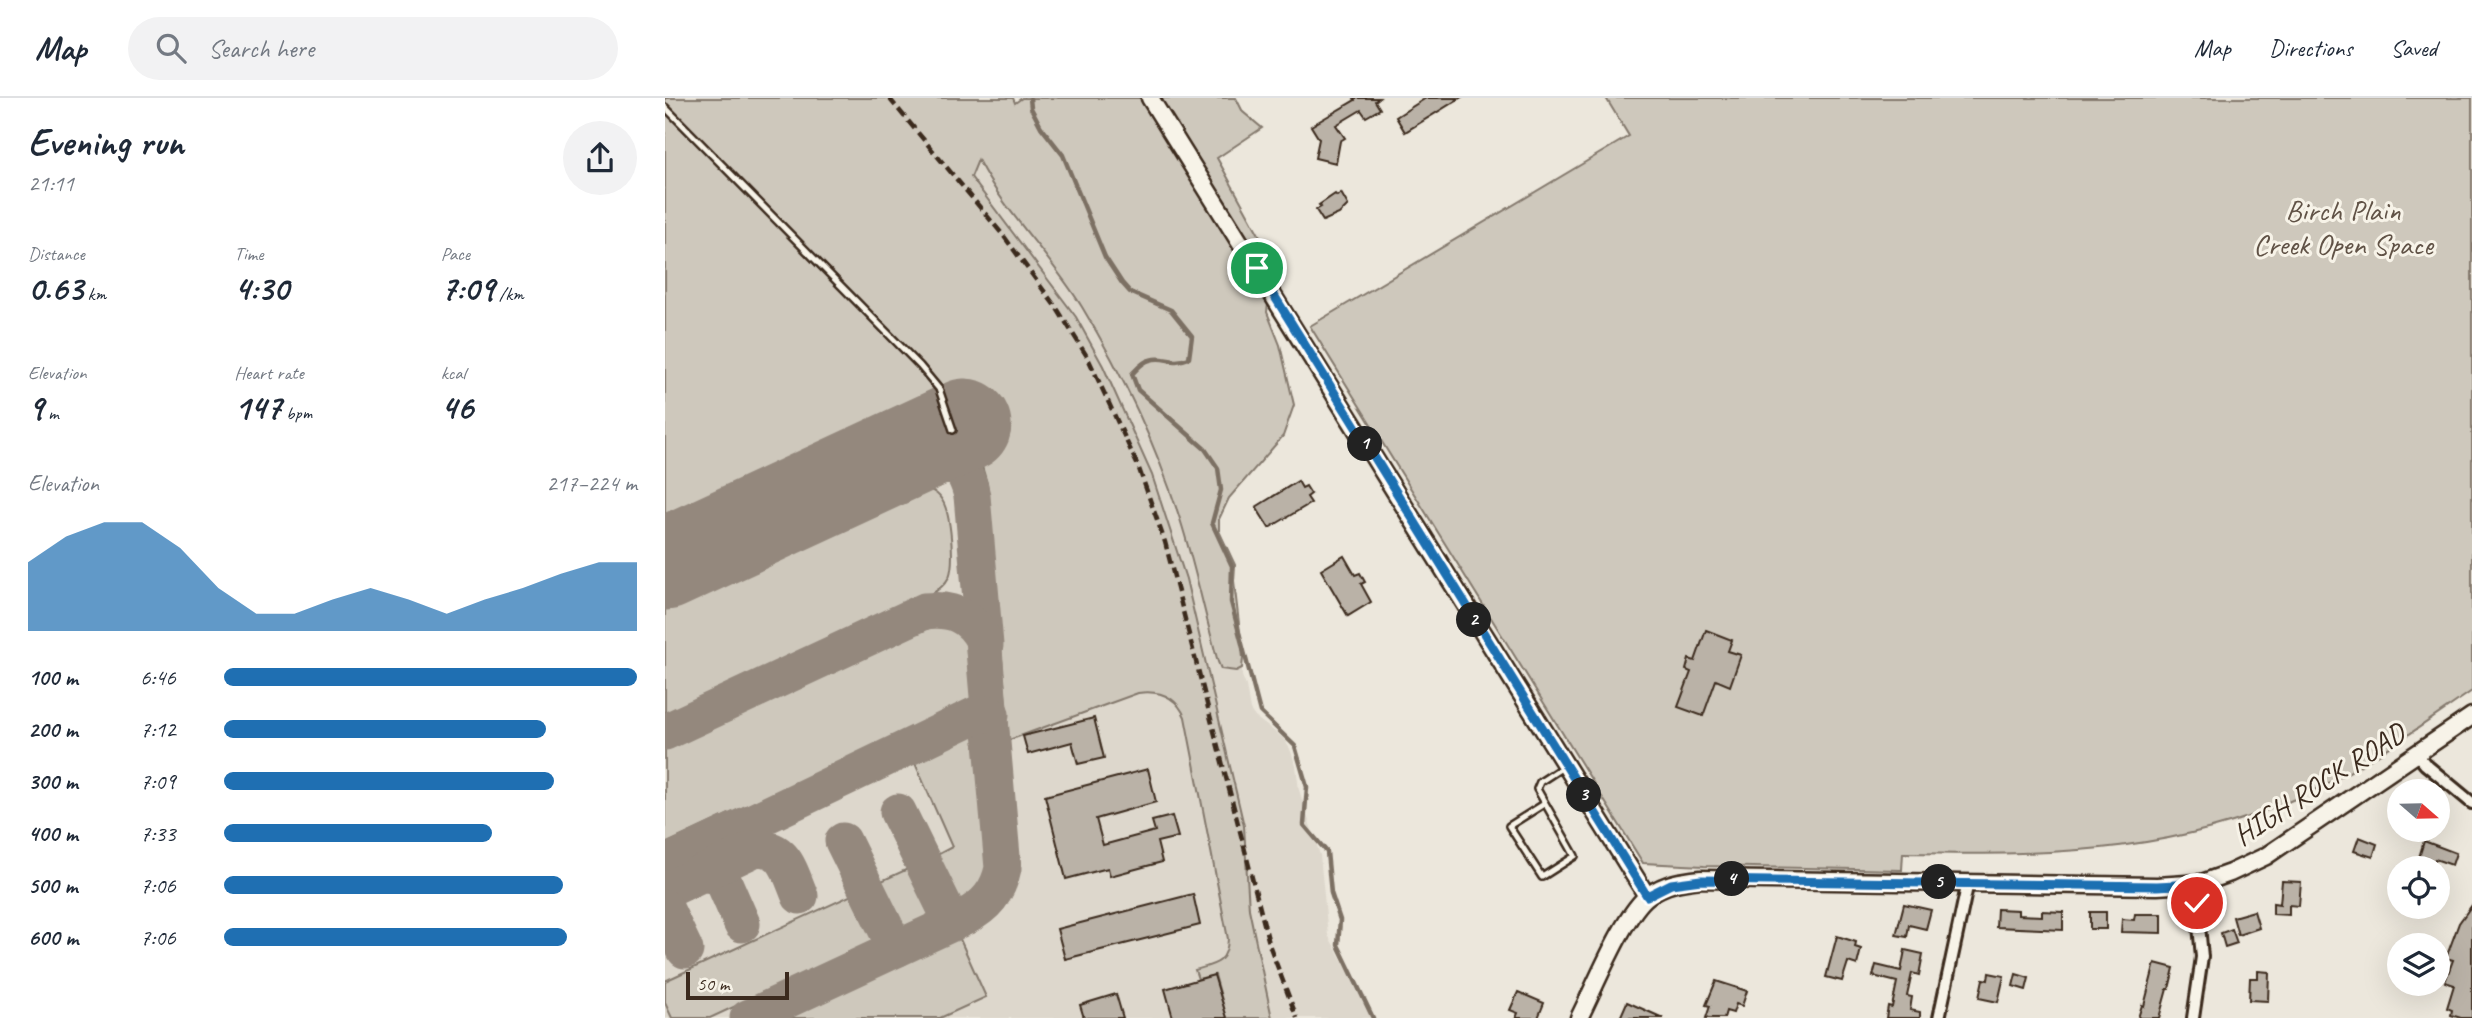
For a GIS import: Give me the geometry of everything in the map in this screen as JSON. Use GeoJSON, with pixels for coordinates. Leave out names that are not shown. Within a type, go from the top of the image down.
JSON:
{"type":"FeatureCollection","features":[{"type":"Feature","properties":{"kind":"main road"},"geometry":{"type":"LineString","coordinates":[[1150,98],[1647,896],[1628,920],[1579,1018]]}},
{"type":"Feature","properties":{"kind":"main road","name":"HIGH ROCK ROAD"},"geometry":{"type":"LineString","coordinates":[[1647,896],[1671,884],[1701,880],[2195,884],[2224,876],[2266,856],[2472,716]]}},
{"type":"Feature","properties":{"kind":"street"},"geometry":{"type":"LineString","coordinates":[[2417,754],[2425,764],[2472,803]]}},
{"type":"Feature","properties":{"kind":"street"},"geometry":{"type":"LineString","coordinates":[[1939,1018],[1968,883]]}},
{"type":"Feature","properties":{"kind":"street"},"geometry":{"type":"LineString","coordinates":[[2193,1018],[2202,957],[2195,884]]}},
{"type":"Feature","properties":{"kind":"lane"},"geometry":{"type":"LineString","coordinates":[[665,107],[920,366],[939,389],[953,430]]}},
{"type":"Feature","properties":{"kind":"lane"},"geometry":{"type":"LineString","coordinates":[[1544,804],[1509,826],[1542,877],[1575,856],[1537,789],[1538,785],[1566,765]]}},
{"type":"Feature","properties":{"kind":"shaded area"},"geometry":{"type":"Polygon","coordinates":[[[665,98],[1013,98],[1015,103],[1022,98],[1207,515],[1237,630],[1242,655],[1242,676],[1250,710],[1255,717],[1283,738],[1290,749],[1296,766],[1299,790],[1320,855],[1328,935],[1374,1018],[665,1018],[665,98]]]}},
{"type":"Feature","properties":{"kind":"green space"},"geometry":{"type":"Polygon","coordinates":[[[665,98],[1013,98],[1015,103],[1022,98],[1236,98],[1243,112],[1262,128],[1217,158],[1273,260],[1267,312],[1280,345],[1294,405],[1283,436],[1229,498],[1219,519],[1219,531],[1235,565],[1234,581],[1243,658],[1242,668],[1236,671],[1221,669],[1218,662],[1171,491],[1137,410],[1111,358],[1070,288],[1001,198],[978,160],[971,177],[1076,317],[1103,366],[1152,475],[1186,579],[1244,826],[1249,909],[1272,1018],[1227,1018],[1215,975],[1198,979],[1195,970],[1223,958],[1228,939],[1185,717],[1177,704],[1160,694],[1138,693],[1009,740],[987,483],[977,450],[953,397],[665,531],[665,98]]]}},
{"type":"Feature","properties":{"kind":"green space","name":"Birch Plain Creek Open Space"},"geometry":{"type":"Polygon","coordinates":[[[1606,98],[2472,98],[2472,691],[2384,751],[2329,783],[2277,807],[2173,837],[2068,851],[1903,853],[1902,870],[1643,863],[1310,326],[1629,136],[1606,98]]]}},
{"type":"Feature","properties":{"kind":"green space"},"geometry":{"type":"Polygon","coordinates":[[[907,486],[931,490],[939,496],[945,507],[950,527],[952,561],[949,577],[942,586],[933,593],[665,718],[665,598],[907,486]]]}},
{"type":"Feature","properties":{"kind":"green space"},"geometry":{"type":"Polygon","coordinates":[[[928,624],[943,624],[955,629],[963,637],[971,660],[974,700],[665,844],[665,745],[928,624]]]}},
{"type":"Feature","properties":{"kind":"green space"},"geometry":{"type":"Polygon","coordinates":[[[976,733],[990,888],[956,903],[935,856],[952,847],[914,761],[976,733]]]}},
{"type":"Feature","properties":{"kind":"green space"},"geometry":{"type":"Polygon","coordinates":[[[912,867],[934,914],[900,929],[877,883],[912,867]]]}},
{"type":"Feature","properties":{"kind":"green space"},"geometry":{"type":"Polygon","coordinates":[[[856,893],[877,940],[710,1018],[672,1018],[665,1003],[665,981],[856,893]]]}},
{"type":"Feature","properties":{"kind":"green space"},"geometry":{"type":"Polygon","coordinates":[[[959,937],[986,997],[940,1018],[785,1018],[959,937]]]}},
{"type":"Feature","properties":{"kind":"building"},"geometry":{"type":"Polygon","coordinates":[[[1354,98],[1379,98],[1375,101],[1380,109],[1366,117],[1361,110],[1336,125],[1345,138],[1340,141],[1336,163],[1315,158],[1319,139],[1311,126],[1355,100],[1354,98]]]}},
{"type":"Feature","properties":{"kind":"building"},"geometry":{"type":"Polygon","coordinates":[[[1426,98],[1460,98],[1405,132],[1396,117],[1426,98]]]}},
{"type":"Feature","properties":{"kind":"building"},"geometry":{"type":"Polygon","coordinates":[[[1341,193],[1348,205],[1339,214],[1323,221],[1316,210],[1321,207],[1319,205],[1341,193]]]}},
{"type":"Feature","properties":{"kind":"building"},"geometry":{"type":"Polygon","coordinates":[[[1298,481],[1302,488],[1306,486],[1311,494],[1307,497],[1311,503],[1269,528],[1256,507],[1298,481]]]}},
{"type":"Feature","properties":{"kind":"building"},"geometry":{"type":"Polygon","coordinates":[[[1344,556],[1355,575],[1360,573],[1365,582],[1361,584],[1371,602],[1348,616],[1321,570],[1344,556]]]}},
{"type":"Feature","properties":{"kind":"building"},"geometry":{"type":"Polygon","coordinates":[[[1706,630],[1732,640],[1728,651],[1741,655],[1730,686],[1716,680],[1703,716],[1678,707],[1691,672],[1686,670],[1689,659],[1695,661],[1706,630]]]}},
{"type":"Feature","properties":{"kind":"building"},"geometry":{"type":"Polygon","coordinates":[[[1094,718],[1104,758],[1078,764],[1072,742],[1028,754],[1023,736],[1094,718]]]}},
{"type":"Feature","properties":{"kind":"building"},"geometry":{"type":"Polygon","coordinates":[[[1148,769],[1156,802],[1096,819],[1103,845],[1155,831],[1152,821],[1172,816],[1178,837],[1157,842],[1162,862],[1110,876],[1108,868],[1066,879],[1045,796],[1148,769]]]}},
{"type":"Feature","properties":{"kind":"building"},"geometry":{"type":"Polygon","coordinates":[[[2359,837],[2377,844],[2373,857],[2354,851],[2359,837]]]}},
{"type":"Feature","properties":{"kind":"building"},"geometry":{"type":"Polygon","coordinates":[[[2424,842],[2456,853],[2452,865],[2450,856],[2419,856],[2424,842]]]}},
{"type":"Feature","properties":{"kind":"building"},"geometry":{"type":"Polygon","coordinates":[[[2282,881],[2301,882],[2299,906],[2289,905],[2289,915],[2273,914],[2273,903],[2280,904],[2282,881]]]}},
{"type":"Feature","properties":{"kind":"building"},"geometry":{"type":"Polygon","coordinates":[[[1193,894],[1200,925],[1065,959],[1057,929],[1193,894]]]}},
{"type":"Feature","properties":{"kind":"building"},"geometry":{"type":"Polygon","coordinates":[[[1904,904],[1931,910],[1926,929],[1909,925],[1907,937],[1896,935],[1904,904]]]}},
{"type":"Feature","properties":{"kind":"building"},"geometry":{"type":"Polygon","coordinates":[[[2472,905],[2472,1018],[2451,1015],[2452,1010],[2447,1008],[2454,985],[2450,984],[2453,960],[2450,959],[2450,947],[2459,923],[2472,905]]]}},
{"type":"Feature","properties":{"kind":"building"},"geometry":{"type":"Polygon","coordinates":[[[1997,909],[2018,910],[2018,915],[2042,916],[2042,911],[2063,912],[2063,930],[1996,927],[1997,909]]]}},
{"type":"Feature","properties":{"kind":"building"},"geometry":{"type":"Polygon","coordinates":[[[2254,911],[2259,928],[2238,935],[2233,917],[2254,911]]]}},
{"type":"Feature","properties":{"kind":"building"},"geometry":{"type":"Polygon","coordinates":[[[2090,912],[2106,912],[2106,929],[2090,929],[2090,912]]]}},
{"type":"Feature","properties":{"kind":"building"},"geometry":{"type":"Polygon","coordinates":[[[2135,914],[2162,914],[2162,933],[2121,932],[2122,919],[2134,920],[2135,914]]]}},
{"type":"Feature","properties":{"kind":"building"},"geometry":{"type":"Polygon","coordinates":[[[2232,929],[2237,943],[2225,947],[2221,933],[2232,929]]]}},
{"type":"Feature","properties":{"kind":"building"},"geometry":{"type":"Polygon","coordinates":[[[1837,936],[1856,942],[1855,947],[1861,949],[1857,965],[1848,962],[1842,981],[1826,977],[1837,936]]]}},
{"type":"Feature","properties":{"kind":"building"},"geometry":{"type":"Polygon","coordinates":[[[1905,950],[1923,954],[1919,975],[1912,973],[1907,996],[1912,997],[1910,1010],[1920,1012],[1920,1018],[1886,1018],[1888,1006],[1892,1007],[1897,982],[1873,976],[1876,965],[1901,971],[1905,950]]]}},
{"type":"Feature","properties":{"kind":"building"},"geometry":{"type":"Polygon","coordinates":[[[2155,963],[2174,968],[2169,989],[2159,1018],[2138,1018],[2142,1005],[2144,1006],[2155,963]]]}},
{"type":"Feature","properties":{"kind":"building"},"geometry":{"type":"Polygon","coordinates":[[[2258,971],[2269,972],[2268,1001],[2249,1000],[2250,978],[2258,978],[2258,971]]]}},
{"type":"Feature","properties":{"kind":"building"},"geometry":{"type":"Polygon","coordinates":[[[1989,973],[2004,976],[1998,1002],[1979,998],[1983,979],[1988,980],[1989,973]]]}},
{"type":"Feature","properties":{"kind":"building"},"geometry":{"type":"Polygon","coordinates":[[[2016,974],[2029,978],[2026,990],[2013,986],[2016,974]]]}},
{"type":"Feature","properties":{"kind":"building"},"geometry":{"type":"Polygon","coordinates":[[[1214,975],[1227,1018],[1173,1018],[1165,989],[1214,975]]]}},
{"type":"Feature","properties":{"kind":"building"},"geometry":{"type":"Polygon","coordinates":[[[1716,981],[1747,991],[1742,1006],[1736,1004],[1733,1013],[1726,1011],[1724,1018],[1706,1018],[1710,1006],[1706,1005],[1716,981]]]}},
{"type":"Feature","properties":{"kind":"building"},"geometry":{"type":"Polygon","coordinates":[[[1518,992],[1544,1003],[1538,1018],[1516,1018],[1518,1013],[1510,1010],[1518,992]]]}},
{"type":"Feature","properties":{"kind":"building"},"geometry":{"type":"Polygon","coordinates":[[[1116,994],[1123,1018],[1084,1018],[1080,1005],[1116,994]]]}},
{"type":"Feature","properties":{"kind":"building"},"geometry":{"type":"Polygon","coordinates":[[[1627,1002],[1663,1018],[1620,1018],[1627,1002]]]}},
{"type":"Feature","properties":{"kind":"waterway"},"geometry":{"type":"LineString","coordinates":[[1030,98],[1031,108],[1041,127],[1063,155],[1105,257],[1122,283],[1130,292],[1171,310],[1192,336],[1189,358],[1177,361],[1147,361],[1132,374],[1138,390],[1205,449],[1218,468],[1221,490],[1212,523],[1232,566],[1231,602],[1260,712],[1295,746],[1307,787],[1304,825],[1327,852],[1331,893],[1340,920],[1338,945],[1373,1018]]}},
{"type":"Feature","properties":{"kind":"taxiway"},"geometry":{"type":"LineString","coordinates":[[902,454],[927,453],[947,458],[956,464],[968,482],[972,496],[985,645]]}},
{"type":"Feature","properties":{"kind":"taxiway"},"geometry":{"type":"LineString","coordinates":[[665,732],[925,611],[943,611],[959,615],[972,624],[983,639],[1003,868],[994,891],[985,903],[965,917],[748,1018]]}},
{"type":"Feature","properties":{"kind":"taxiway"},"geometry":{"type":"LineString","coordinates":[[665,864],[976,715],[991,714]]}},
{"type":"Feature","properties":{"kind":"taxiway"},"geometry":{"type":"LineString","coordinates":[[898,812],[952,922]]}},
{"type":"Feature","properties":{"kind":"taxiway"},"geometry":{"type":"LineString","coordinates":[[843,841],[896,949]]}},
{"type":"Feature","properties":{"kind":"taxiway"},"geometry":{"type":"LineString","coordinates":[[665,891],[754,849],[764,849],[773,851],[785,862],[800,896]]}},
{"type":"Feature","properties":{"kind":"taxiway"},"geometry":{"type":"LineString","coordinates":[[703,873],[720,877],[742,924]]}},
{"type":"Feature","properties":{"kind":"taxiway"},"geometry":{"type":"LineString","coordinates":[[665,908],[685,950]]}},
{"type":"Feature","properties":{"kind":"runway"},"geometry":{"type":"LineString","coordinates":[[665,564],[965,425]]}},
{"type":"Feature","properties":{"kind":"railway"},"geometry":{"type":"LineString","coordinates":[[889,98],[1003,235],[1058,310],[1088,358],[1138,466],[1165,542],[1270,947],[1297,1018]]}},
{"type":"Feature","properties":{"kind":"route"},"geometry":{"type":"LineString","coordinates":[[1257,268],[1647,896],[1666,885],[1689,880],[1795,879],[2157,886],[2195,884],[2197,903]]}}]}
